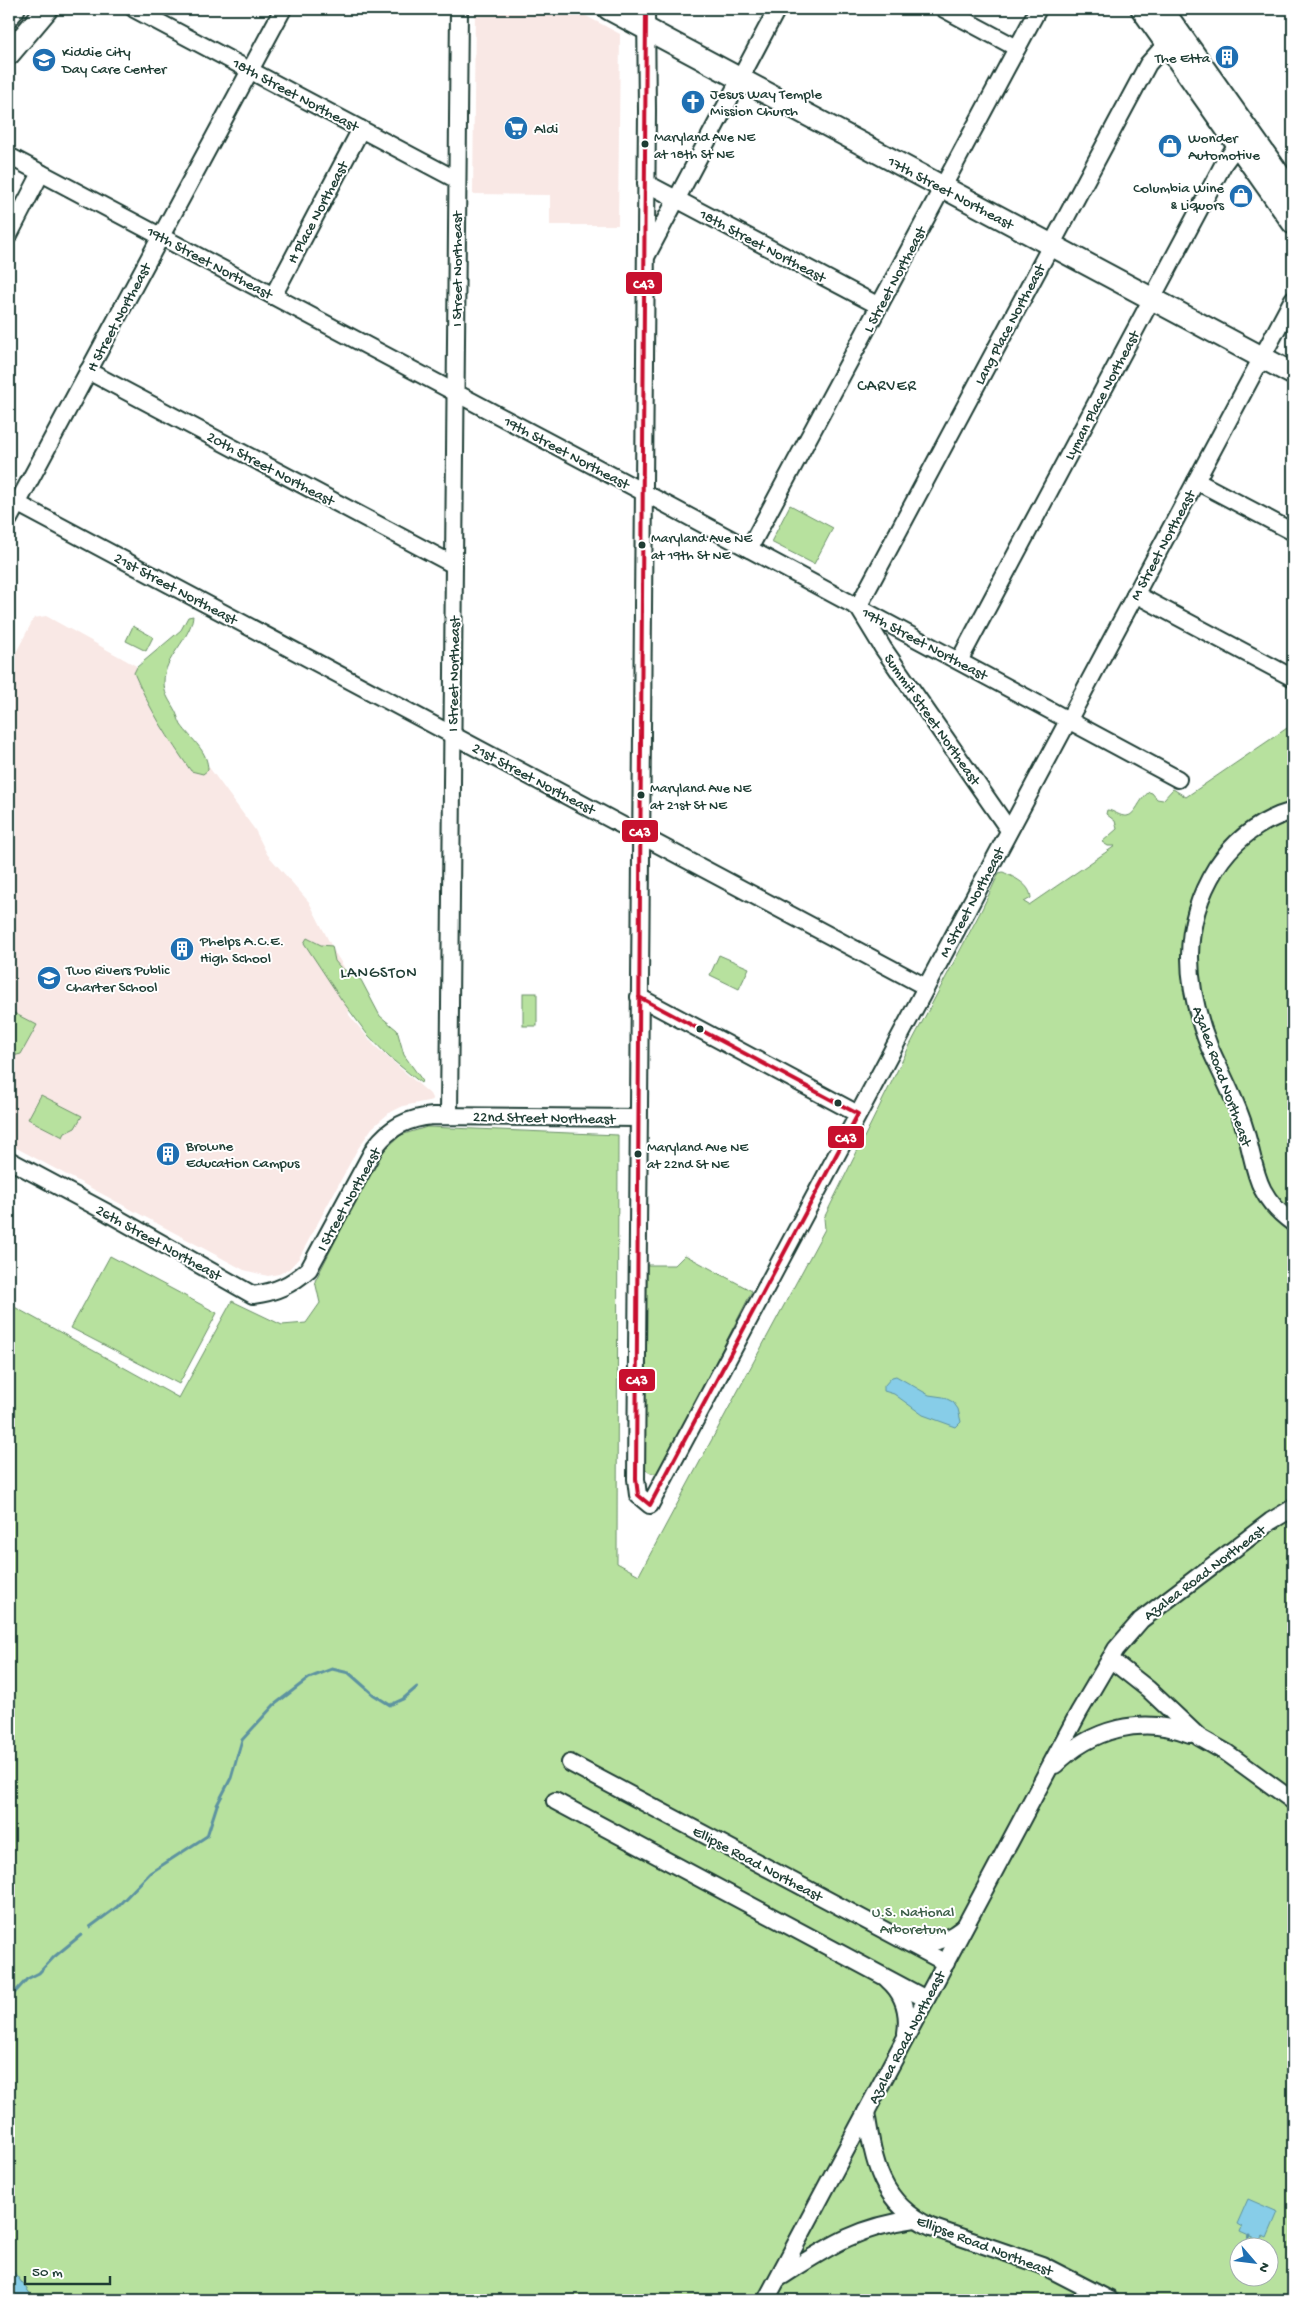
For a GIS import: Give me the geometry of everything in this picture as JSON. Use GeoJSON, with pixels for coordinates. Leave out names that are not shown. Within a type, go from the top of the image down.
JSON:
{"type":"FeatureCollection","features":[{"type":"Feature","properties":{"kind":"main road"},"geometry":{"type":"LineString","coordinates":[[9,15],[14,9]]}},
{"type":"Feature","properties":{"kind":"main road"},"geometry":{"type":"LineString","coordinates":[[9,54],[47,9]]}},
{"type":"Feature","properties":{"kind":"main road","name":"17th Street Northeast"},"geometry":{"type":"LineString","coordinates":[[609,9],[646,19],[740,79],[1293,374]]}},
{"type":"Feature","properties":{"kind":"main road"},"geometry":{"type":"LineString","coordinates":[[1142,9],[1166,44],[1244,139]]}},
{"type":"Feature","properties":{"kind":"main road"},"geometry":{"type":"LineString","coordinates":[[1162,9],[1244,139],[1290,205]]}},
{"type":"Feature","properties":{"kind":"street","name":"18th Street Northeast"},"geometry":{"type":"LineString","coordinates":[[134,9],[457,180]]}},
{"type":"Feature","properties":{"kind":"street","name":"H Street Northeast"},"geometry":{"type":"LineString","coordinates":[[9,519],[13,501],[88,371],[283,9]]}},
{"type":"Feature","properties":{"kind":"street","name":"I Street Northeast"},"geometry":{"type":"LineString","coordinates":[[309,1270],[369,1157],[383,1137],[393,1128],[411,1120],[427,1116],[449,1116],[458,9]]}},
{"type":"Feature","properties":{"kind":"street"},"geometry":{"type":"LineString","coordinates":[[646,257],[777,9]]}},
{"type":"Feature","properties":{"kind":"street"},"geometry":{"type":"LineString","coordinates":[[944,9],[1017,48]]}},
{"type":"Feature","properties":{"kind":"street","name":"L Street Northeast"},"geometry":{"type":"LineString","coordinates":[[749,549],[1038,9]]}},
{"type":"Feature","properties":{"kind":"street"},"geometry":{"type":"LineString","coordinates":[[638,1118],[646,257],[646,19]]}},
{"type":"Feature","properties":{"kind":"street","name":"Lang Place Northeast"},"geometry":{"type":"LineString","coordinates":[[858,607],[1148,64],[1166,44]]}},
{"type":"Feature","properties":{"kind":"street","name":"H Place Northeast"},"geometry":{"type":"LineString","coordinates":[[274,296],[361,129]]}},
{"type":"Feature","properties":{"kind":"street","name":"Lyman Place Northeast"},"geometry":{"type":"LineString","coordinates":[[958,661],[1224,164],[1244,139]]}},
{"type":"Feature","properties":{"kind":"street","name":"19th Street Northeast"},"geometry":{"type":"LineString","coordinates":[[9,156],[643,492],[1178,779]]}},
{"type":"Feature","properties":{"kind":"street"},"geometry":{"type":"LineString","coordinates":[[9,235],[42,173]]}},
{"type":"Feature","properties":{"kind":"street","name":"18th Street Northeast"},"geometry":{"type":"LineString","coordinates":[[646,183],[879,306]]}},
{"type":"Feature","properties":{"kind":"street","name":"M Street Northeast"},"geometry":{"type":"LineString","coordinates":[[638,1118],[636,1479],[638,1495],[650,1506],[1293,299]]}},
{"type":"Feature","properties":{"kind":"street","name":"20th Street Northeast"},"geometry":{"type":"LineString","coordinates":[[88,371],[454,565]]}},
{"type":"Feature","properties":{"kind":"street"},"geometry":{"type":"LineString","coordinates":[[1196,481],[1293,532]]}},
{"type":"Feature","properties":{"kind":"street","name":"21st Street Northeast"},"geometry":{"type":"LineString","coordinates":[[13,501],[926,987]]}},
{"type":"Feature","properties":{"kind":"street"},"geometry":{"type":"LineString","coordinates":[[1135,594],[1293,678]]}},
{"type":"Feature","properties":{"kind":"street","name":"Summit Street Northeast"},"geometry":{"type":"LineString","coordinates":[[858,607],[883,648],[1009,830]]}},
{"type":"Feature","properties":{"kind":"street","name":"Azalea Road Northeast"},"geometry":{"type":"LineString","coordinates":[[1293,812],[1270,820],[1249,832],[1231,849],[1219,864],[1205,889],[1197,909],[1190,936],[1189,956],[1193,990],[1204,1029],[1241,1118],[1259,1184],[1271,1203],[1293,1223]]}},
{"type":"Feature","properties":{"kind":"street"},"geometry":{"type":"LineString","coordinates":[[639,997],[858,1114]]}},
{"type":"Feature","properties":{"kind":"street","name":"22nd Street Northeast"},"geometry":{"type":"LineString","coordinates":[[449,1116],[638,1118]]}},
{"type":"Feature","properties":{"kind":"street","name":"26th Street Northeast"},"geometry":{"type":"LineString","coordinates":[[9,1160],[108,1213],[253,1295],[278,1290],[294,1282],[309,1270]]}},
{"type":"Feature","properties":{"kind":"street","name":"Azalea Road Northeast"},"geometry":{"type":"LineString","coordinates":[[766,2300],[1046,1774],[1110,1660],[1132,1628],[1156,1607],[1271,1521],[1293,1508]]}},
{"type":"Feature","properties":{"kind":"street"},"geometry":{"type":"LineString","coordinates":[[1110,1660],[1148,1689],[1199,1737],[1227,1753],[1293,1802]]}},
{"type":"Feature","properties":{"kind":"street","name":"Azalea Road Northeast"},"geometry":{"type":"LineString","coordinates":[[1046,1774],[1076,1748],[1113,1730],[1127,1726],[1159,1725],[1178,1729],[1199,1737]]}},
{"type":"Feature","properties":{"kind":"street","name":"Ellipse Road Northeast"},"geometry":{"type":"LineString","coordinates":[[570,1763],[946,1962]]}},
{"type":"Feature","properties":{"kind":"street"},"geometry":{"type":"LineString","coordinates":[[555,1801],[926,1999]]}},
{"type":"Feature","properties":{"kind":"street"},"geometry":{"type":"LineString","coordinates":[[904,1940],[928,1943],[939,1941],[966,1926]]}},
{"type":"Feature","properties":{"kind":"street"},"geometry":{"type":"LineString","coordinates":[[883,1976],[892,1984],[904,2005],[907,2015],[906,2037]]}},
{"type":"Feature","properties":{"kind":"street","name":"Ellipse Road Northeast"},"geometry":{"type":"LineString","coordinates":[[866,2112],[873,2154],[882,2182],[895,2202],[915,2219],[931,2227],[1042,2265],[1110,2300]]}},
{"type":"Feature","properties":{"kind":"street"},"geometry":{"type":"LineString","coordinates":[[777,2280],[826,2248],[858,2232],[885,2223],[915,2219]]}},
{"type":"Feature","properties":{"kind":"shaded area"},"geometry":{"type":"Polygon","coordinates":[[[475,9],[573,9],[620,34],[618,225],[550,225],[550,195],[473,194],[475,9]]]}},
{"type":"Feature","properties":{"kind":"shaded area"},"geometry":{"type":"Polygon","coordinates":[[[46,616],[140,668],[189,740],[255,830],[267,854],[309,902],[344,967],[349,1015],[375,1046],[430,1094],[433,1100],[403,1106],[389,1113],[372,1128],[357,1150],[299,1258],[289,1269],[279,1274],[268,1276],[244,1270],[9,1144],[9,666],[34,618],[46,616]]]}},
{"type":"Feature","properties":{"kind":"green space"},"geometry":{"type":"Polygon","coordinates":[[[790,505],[833,528],[814,564],[771,542],[790,505]]]}},
{"type":"Feature","properties":{"kind":"green space"},"geometry":{"type":"Polygon","coordinates":[[[193,616],[187,633],[168,664],[164,686],[181,725],[199,746],[205,757],[208,770],[203,774],[191,771],[167,736],[134,673],[137,667],[181,630],[188,617],[193,616]]]}},
{"type":"Feature","properties":{"kind":"green space"},"geometry":{"type":"Polygon","coordinates":[[[133,626],[153,637],[146,651],[126,641],[133,626]]]}},
{"type":"Feature","properties":{"kind":"green space","name":"U.S. National Arboretum"},"geometry":{"type":"Polygon","coordinates":[[[1293,724],[1293,2300],[35,2300],[9,2266],[9,1304],[179,1398],[232,1301],[282,1325],[306,1323],[320,1303],[315,1281],[379,1155],[401,1135],[427,1127],[618,1135],[617,1563],[639,1575],[825,1229],[824,1218],[910,1045],[999,873],[1003,872],[1025,885],[1031,898],[1024,902],[1029,905],[1115,846],[1108,846],[1102,842],[1117,829],[1115,821],[1106,814],[1107,810],[1127,816],[1133,813],[1149,792],[1157,799],[1163,800],[1173,789],[1186,797],[1293,724]]]}},
{"type":"Feature","properties":{"kind":"green space"},"geometry":{"type":"Polygon","coordinates":[[[307,938],[321,945],[332,946],[335,961],[340,967],[361,980],[380,1016],[397,1030],[404,1055],[422,1080],[421,1083],[389,1057],[367,1034],[304,943],[307,938]]]}},
{"type":"Feature","properties":{"kind":"green space"},"geometry":{"type":"Polygon","coordinates":[[[719,955],[749,968],[739,989],[710,975],[719,955]]]}},
{"type":"Feature","properties":{"kind":"green space"},"geometry":{"type":"Polygon","coordinates":[[[523,993],[537,993],[537,1026],[523,1026],[523,993]]]}},
{"type":"Feature","properties":{"kind":"green space"},"geometry":{"type":"Polygon","coordinates":[[[12,1012],[37,1025],[21,1054],[9,1057],[9,1019],[12,1012]]]}},
{"type":"Feature","properties":{"kind":"green space"},"geometry":{"type":"Polygon","coordinates":[[[41,1095],[82,1116],[75,1128],[65,1133],[63,1137],[28,1119],[41,1095]]]}},
{"type":"Feature","properties":{"kind":"green space"},"geometry":{"type":"Polygon","coordinates":[[[685,1255],[752,1291],[659,1472],[652,1473],[644,1468],[647,1265],[675,1265],[685,1255]]]}},
{"type":"Feature","properties":{"kind":"green space"},"geometry":{"type":"Polygon","coordinates":[[[110,1256],[217,1313],[179,1384],[71,1328],[110,1256]]]}},
{"type":"Feature","properties":{"kind":"water"},"geometry":{"type":"Polygon","coordinates":[[[896,1376],[929,1395],[943,1397],[953,1402],[958,1409],[961,1422],[956,1427],[923,1415],[894,1394],[884,1391],[884,1386],[892,1377],[896,1376]]]}},
{"type":"Feature","properties":{"kind":"water"},"geometry":{"type":"Polygon","coordinates":[[[1248,2199],[1278,2212],[1268,2236],[1249,2236],[1240,2232],[1242,2227],[1237,2224],[1248,2199]]]}},
{"type":"Feature","properties":{"kind":"water"},"geometry":{"type":"Polygon","coordinates":[[[9,2266],[35,2300],[9,2300],[9,2266]]]}},
{"type":"Feature","properties":{"kind":"waterway"},"geometry":{"type":"LineString","coordinates":[[90,1927],[117,1907],[150,1873],[207,1836],[217,1805],[231,1778],[242,1740],[274,1705],[309,1678],[332,1669],[349,1673],[374,1695],[390,1705],[403,1699],[417,1687]]}},
{"type":"Feature","properties":{"kind":"waterway"},"geometry":{"type":"LineString","coordinates":[[9,1999],[27,1979],[39,1973],[54,1957],[81,1935]]}},
{"type":"Feature","properties":{"kind":"transit line","name":"C43"},"geometry":{"type":"LineString","coordinates":[[639,997],[858,1114],[650,1505],[638,1495],[636,1479],[646,9]]}},
{"type":"Feature","properties":{"kind":"place","name":"The Etta"},"geometry":{"type":"Point","coordinates":[1227,57]}},
{"type":"Feature","properties":{"kind":"place","name":"Kiddie City Day Care Center"},"geometry":{"type":"Point","coordinates":[44,60]}},
{"type":"Feature","properties":{"kind":"place","name":"Jesus Way Temple Mission Church"},"geometry":{"type":"Point","coordinates":[693,102]}},
{"type":"Feature","properties":{"kind":"place","name":"Aldi"},"geometry":{"type":"Point","coordinates":[516,128]}},
{"type":"Feature","properties":{"kind":"place","name":"Maryland Ave NE at 18th St NE"},"geometry":{"type":"Point","coordinates":[645,144]}},
{"type":"Feature","properties":{"kind":"place","name":"Wonder Automotive"},"geometry":{"type":"Point","coordinates":[1170,146]}},
{"type":"Feature","properties":{"kind":"place","name":"Columbia Wine & Liquors"},"geometry":{"type":"Point","coordinates":[1241,196]}},
{"type":"Feature","properties":{"kind":"place","name":"Maryland Ave NE at 19th St NE"},"geometry":{"type":"Point","coordinates":[642,545]}},
{"type":"Feature","properties":{"kind":"place","name":"Maryland Ave NE at 21st St NE"},"geometry":{"type":"Point","coordinates":[641,795]}},
{"type":"Feature","properties":{"kind":"place","name":"Phelps A.C.E. High School"},"geometry":{"type":"Point","coordinates":[182,949]}},
{"type":"Feature","properties":{"kind":"place","name":"Two Rivers Public Charter School"},"geometry":{"type":"Point","coordinates":[49,978]}},
{"type":"Feature","properties":{"kind":"place","name":"Browne Education Campus"},"geometry":{"type":"Point","coordinates":[168,1154]}},
{"type":"Feature","properties":{"kind":"place","name":"Maryland Ave NE at 22nd St NE"},"geometry":{"type":"Point","coordinates":[638,1154]}},
{"type":"Feature","properties":{"kind":"district","name":"CARVER"},"geometry":{"type":"Point","coordinates":[887,384]}},
{"type":"Feature","properties":{"kind":"district","name":"LANGSTON"},"geometry":{"type":"Point","coordinates":[379,971]}}]}
